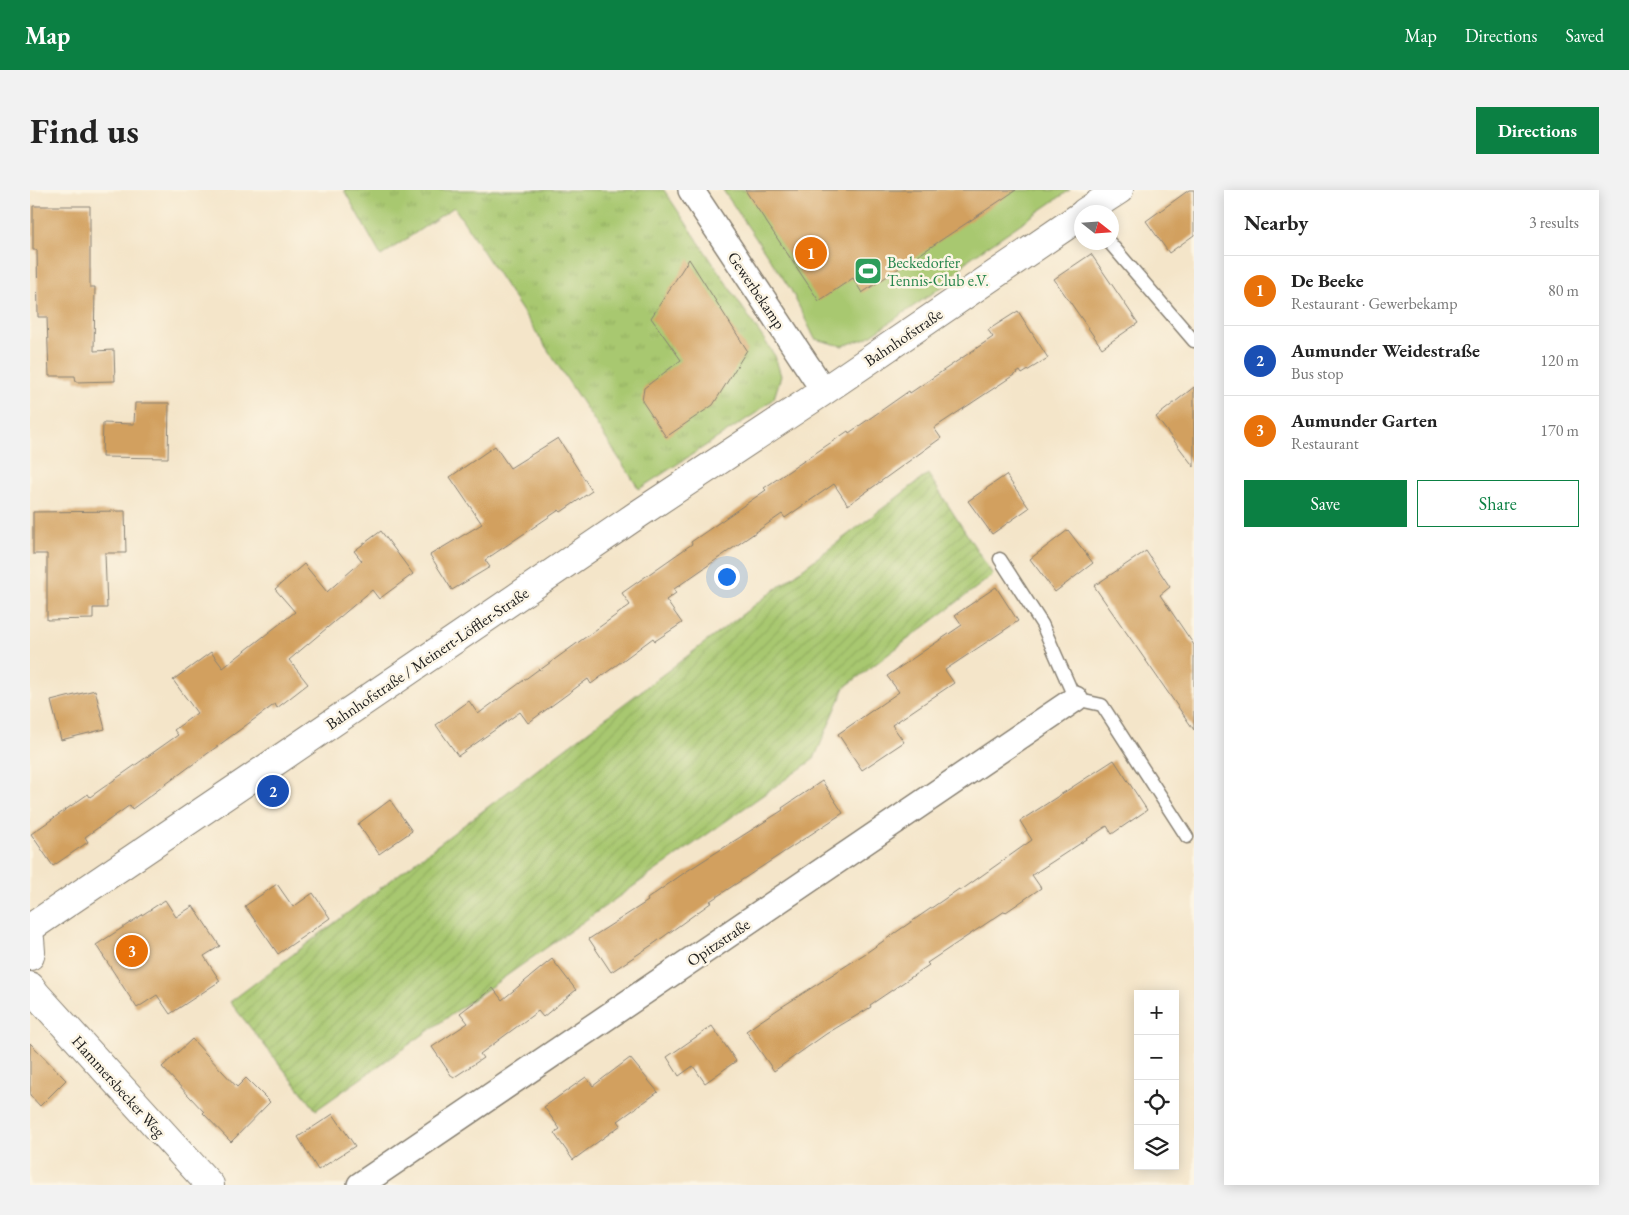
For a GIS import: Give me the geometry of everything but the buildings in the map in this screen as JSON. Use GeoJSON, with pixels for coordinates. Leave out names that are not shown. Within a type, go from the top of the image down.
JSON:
{"type":"FeatureCollection","features":[{"type":"Feature","properties":{"kind":"street","name":"Gewerbekamp"},"geometry":{"type":"LineString","coordinates":[[690,190],[824,391]]}},
{"type":"Feature","properties":{"kind":"street","name":"Bahnhofstraße"},"geometry":{"type":"LineString","coordinates":[[824,391],[1074,220]]}},
{"type":"Feature","properties":{"kind":"street","name":"Bahnhofstraße / Meinert-Löffler-Straße"},"geometry":{"type":"LineString","coordinates":[[30,928],[640,513],[824,391]]}},
{"type":"Feature","properties":{"kind":"street","name":"Opitzstraße"},"geometry":{"type":"LineString","coordinates":[[360,1185],[1075,699]]}},
{"type":"Feature","properties":{"kind":"street"},"geometry":{"type":"LineString","coordinates":[[30,939],[30,956]]}},
{"type":"Feature","properties":{"kind":"street","name":"Hammersbecker Weg"},"geometry":{"type":"LineString","coordinates":[[30,986],[210,1185]]}},
{"type":"Feature","properties":{"kind":"lane"},"geometry":{"type":"LineString","coordinates":[[1116,250],[1194,341]]}},
{"type":"Feature","properties":{"kind":"lane"},"geometry":{"type":"LineString","coordinates":[[1000,559],[1042,624],[1075,699],[1102,705],[1187,837]]}},
{"type":"Feature","properties":{"kind":"green space"},"geometry":{"type":"Polygon","coordinates":[[[344,190],[664,190],[775,356],[781,376],[774,398],[756,413],[639,489],[454,207],[381,256],[344,190]]]}},
{"type":"Feature","properties":{"kind":"green space","name":"Beckedorfer Tennis-Club e.V."},"geometry":{"type":"Polygon","coordinates":[[[723,190],[1070,190],[969,259],[946,284],[867,338],[842,346],[815,339],[791,290],[723,190]]]}},
{"type":"Feature","properties":{"kind":"green space"},"geometry":{"type":"Polygon","coordinates":[[[928,474],[993,575],[845,687],[814,759],[316,1110],[230,1002],[928,474]]]}},
{"type":"Feature","properties":{"kind":"place","name":"De Beeke"},"geometry":{"type":"Point","coordinates":[811,253]}},
{"type":"Feature","properties":{"kind":"place","name":"Beckedorfer Tennis-Club e.V."},"geometry":{"type":"Point","coordinates":[868,271]}},
{"type":"Feature","properties":{"kind":"place","name":"Aumunder Weidestraße"},"geometry":{"type":"Point","coordinates":[273,791]}},
{"type":"Feature","properties":{"kind":"place","name":"Aumunder Garten"},"geometry":{"type":"Point","coordinates":[132,951]}}]}
